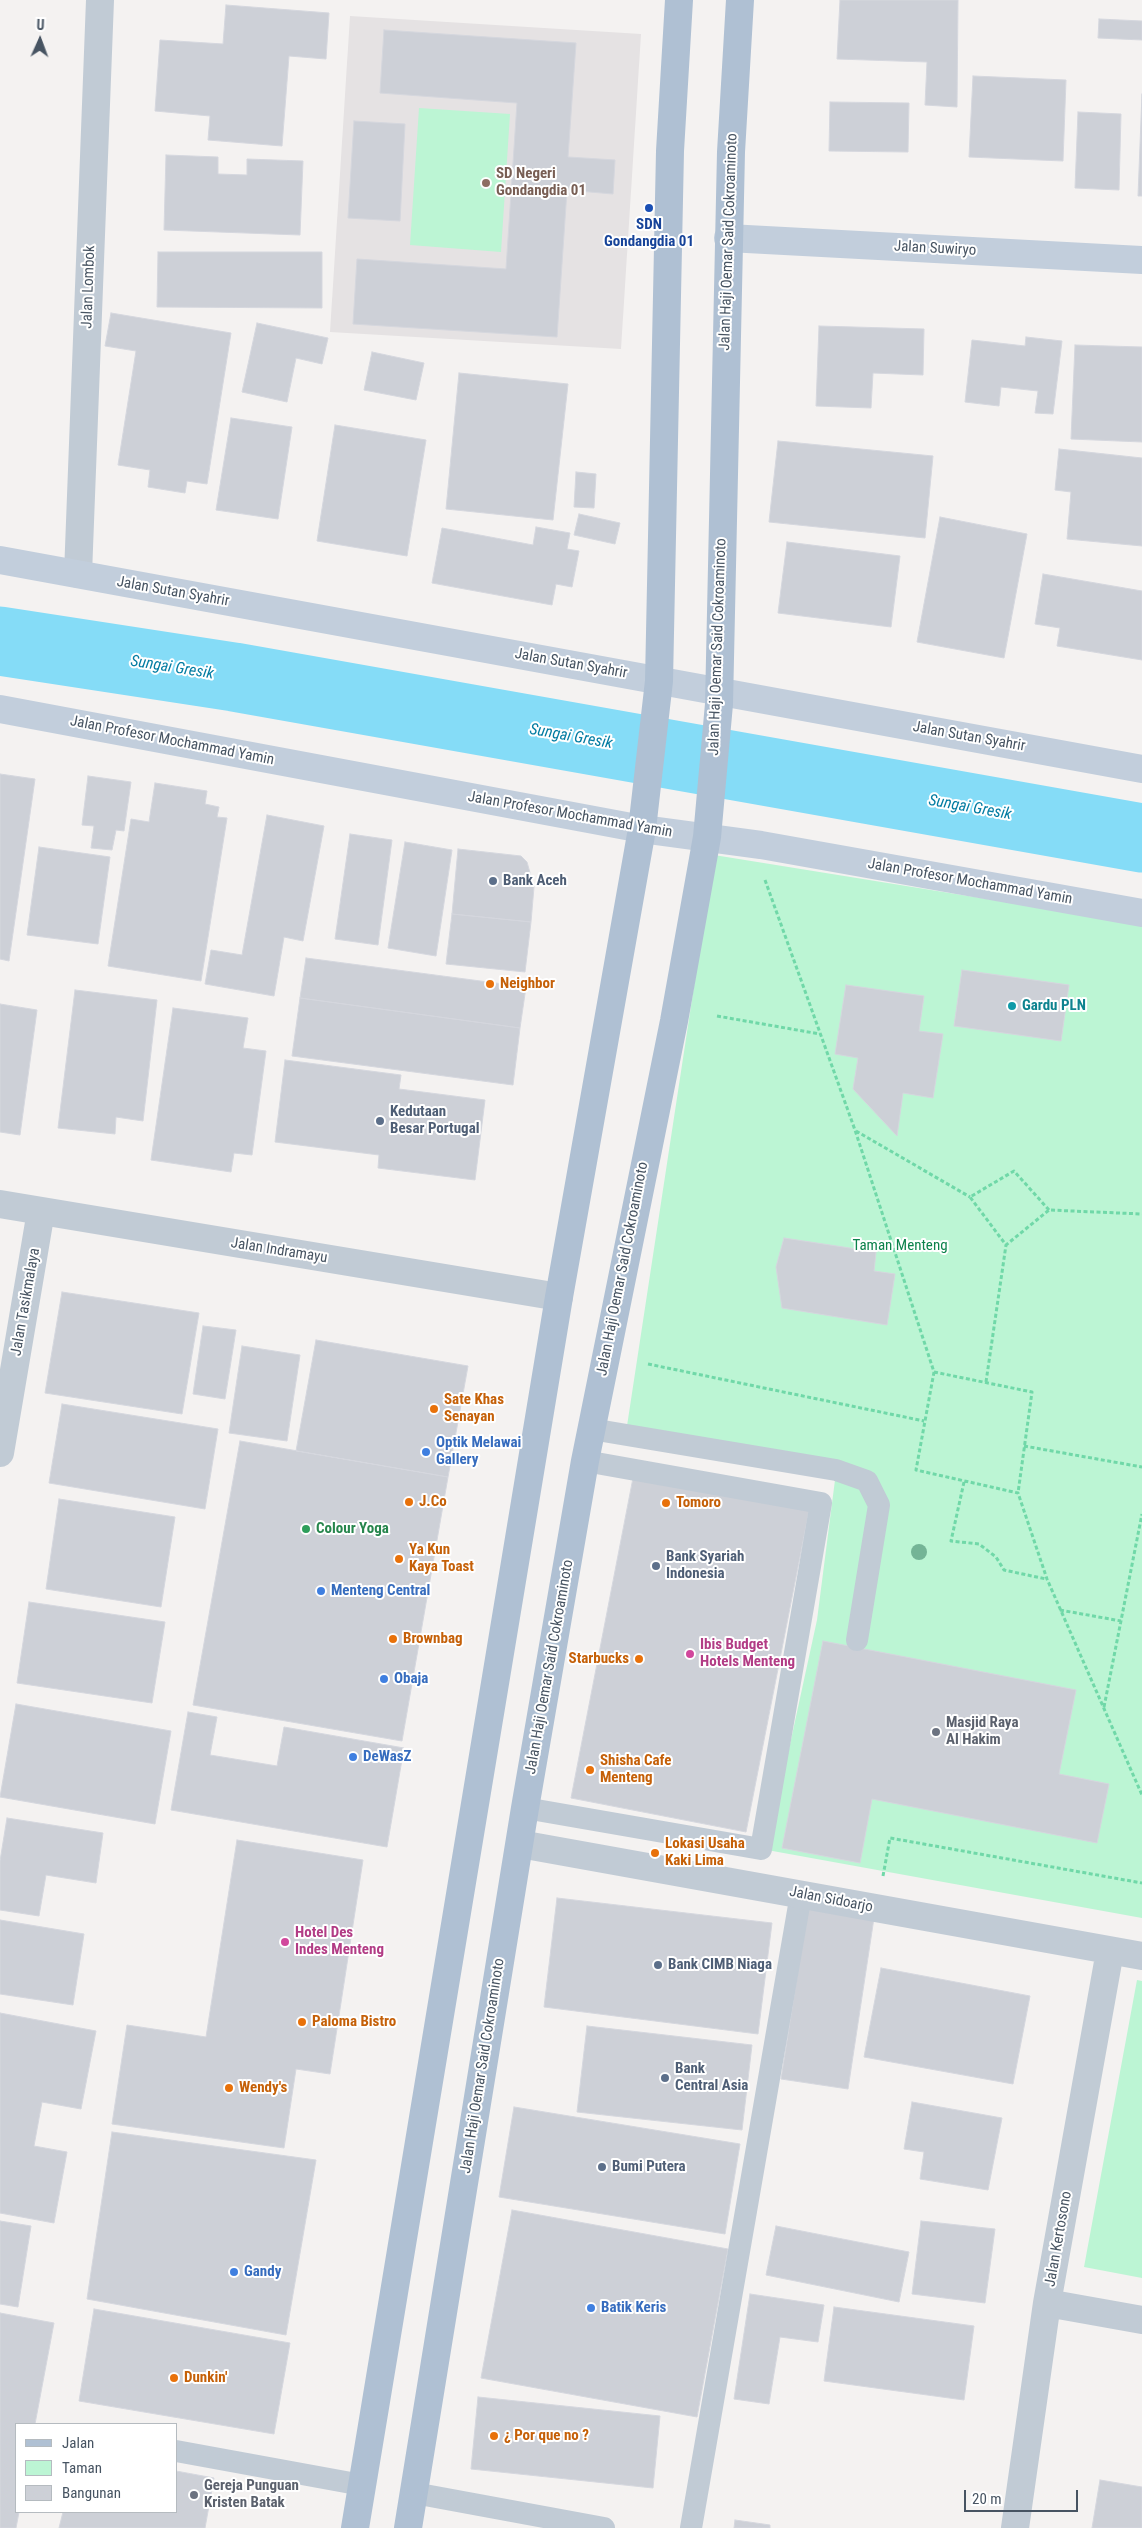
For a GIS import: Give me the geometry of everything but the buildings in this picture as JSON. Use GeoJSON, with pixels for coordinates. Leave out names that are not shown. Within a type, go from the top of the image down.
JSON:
{"type":"FeatureCollection","features":[{"type":"Feature","properties":{"kind":"main road"},"geometry":{"type":"LineString","coordinates":[[354,2528],[559,1297],[643,821],[657,688],[670,151],[679,0]]}},
{"type":"Feature","properties":{"kind":"main road","name":"Jalan Haji Oemar Said Cokroaminoto"},"geometry":{"type":"LineString","coordinates":[[408,2528],[525,1808],[585,1461],[674,1021],[708,830],[720,698],[730,152],[740,0]]}},
{"type":"Feature","properties":{"kind":"street","name":"Jalan Lombok"},"geometry":{"type":"LineString","coordinates":[[78,574],[100,0]]}},
{"type":"Feature","properties":{"kind":"street","name":"Jalan Suwiryo"},"geometry":{"type":"LineString","coordinates":[[728,238],[1142,260]]}},
{"type":"Feature","properties":{"kind":"street","name":"Jalan Sutan Syahrir"},"geometry":{"type":"LineString","coordinates":[[0,560],[657,688],[1142,769]]}},
{"type":"Feature","properties":{"kind":"street","name":"Jalan Profesor Mochammad Yamin"},"geometry":{"type":"LineString","coordinates":[[0,709],[643,821],[708,830],[761,845],[1142,913]]}},
{"type":"Feature","properties":{"kind":"street","name":"Jalan Indramayu"},"geometry":{"type":"LineString","coordinates":[[0,1204],[559,1297]]}},
{"type":"Feature","properties":{"kind":"street","name":"Jalan Tasikmalaya"},"geometry":{"type":"LineString","coordinates":[[0,1453],[41,1211]]}},
{"type":"Feature","properties":{"kind":"street","name":"Jalan Sidoarjo"},"geometry":{"type":"LineString","coordinates":[[520,1844],[1142,1956]]}},
{"type":"Feature","properties":{"kind":"street","name":"Jalan Kertosono"},"geometry":{"type":"LineString","coordinates":[[1015,2528],[1048,2303],[1110,1951]]}},
{"type":"Feature","properties":{"kind":"street"},"geometry":{"type":"LineString","coordinates":[[1048,2303],[1142,2320]]}},
{"type":"Feature","properties":{"kind":"lane"},"geometry":{"type":"LineString","coordinates":[[591,1429],[836,1470],[867,1481],[879,1505],[858,1640]]}},
{"type":"Feature","properties":{"kind":"lane"},"geometry":{"type":"LineString","coordinates":[[525,1808],[761,1848],[821,1502],[585,1461]]}},
{"type":"Feature","properties":{"kind":"lane"},"geometry":{"type":"LineString","coordinates":[[691,2528],[801,1894]]}},
{"type":"Feature","properties":{"kind":"lane"},"geometry":{"type":"LineString","coordinates":[[178,2451],[362,2485]]}},
{"type":"Feature","properties":{"kind":"lane"},"geometry":{"type":"LineString","coordinates":[[414,2494],[604,2528]]}},
{"type":"Feature","properties":{"kind":"path"},"geometry":{"type":"LineString","coordinates":[[761,845],[762,873],[855,1130],[934,1372],[916,1470],[1018,1493]]}},
{"type":"Feature","properties":{"kind":"path"},"geometry":{"type":"LineString","coordinates":[[717,1016],[820,1034]]}},
{"type":"Feature","properties":{"kind":"path"},"geometry":{"type":"LineString","coordinates":[[855,1130],[970,1198],[1006,1245]]}},
{"type":"Feature","properties":{"kind":"path"},"geometry":{"type":"LineString","coordinates":[[970,1198],[1014,1171],[1049,1210]]}},
{"type":"Feature","properties":{"kind":"path"},"geometry":{"type":"LineString","coordinates":[[986,1382],[1006,1245],[1049,1210],[1142,1214]]}},
{"type":"Feature","properties":{"kind":"path"},"geometry":{"type":"LineString","coordinates":[[648,1364],[924,1421]]}},
{"type":"Feature","properties":{"kind":"path"},"geometry":{"type":"LineString","coordinates":[[934,1372],[1032,1392],[1018,1493],[1047,1579],[1142,1795]]}},
{"type":"Feature","properties":{"kind":"path"},"geometry":{"type":"LineString","coordinates":[[1024,1446],[1142,1467]]}},
{"type":"Feature","properties":{"kind":"path"},"geometry":{"type":"LineString","coordinates":[[964,1482],[951,1540],[979,1544],[996,1557],[1004,1570],[1047,1579]]}},
{"type":"Feature","properties":{"kind":"path"},"geometry":{"type":"LineString","coordinates":[[1104,1708],[1142,1514]]}},
{"type":"Feature","properties":{"kind":"path"},"geometry":{"type":"LineString","coordinates":[[1060,1610],[1120,1621]]}},
{"type":"Feature","properties":{"kind":"path"},"geometry":{"type":"LineString","coordinates":[[877,1909],[890,1838],[1142,1883]]}},
{"type":"Feature","properties":{"kind":"shaded area","name":"SD Negeri Gondangdia 01"},"geometry":{"type":"Polygon","coordinates":[[[350,16],[641,34],[621,349],[330,332],[350,16]]]}},
{"type":"Feature","properties":{"kind":"green space"},"geometry":{"type":"Polygon","coordinates":[[[419,108],[510,114],[501,252],[410,245],[419,108]]]}},
{"type":"Feature","properties":{"kind":"green space","name":"Taman Menteng"},"geometry":{"type":"Polygon","coordinates":[[[714,855],[1142,924],[1142,1918],[767,1850],[817,1620],[835,1480],[625,1439],[714,855]]]}},
{"type":"Feature","properties":{"kind":"green space"},"geometry":{"type":"Polygon","coordinates":[[[1137,1980],[1142,1981],[1142,2278],[1084,2267],[1137,1980]]]}},
{"type":"Feature","properties":{"kind":"waterway","name":"Sungai Gresik"},"geometry":{"type":"LineString","coordinates":[[0,641],[234,677],[1142,838]]}},
{"type":"Feature","properties":{"kind":"place","name":"SD Negeri Gondangdia 01"},"geometry":{"type":"Point","coordinates":[486,183]}},
{"type":"Feature","properties":{"kind":"place","name":"SDN Gondangdia 01"},"geometry":{"type":"Point","coordinates":[649,208]}},
{"type":"Feature","properties":{"kind":"place","name":"Bank Aceh"},"geometry":{"type":"Point","coordinates":[493,881]}},
{"type":"Feature","properties":{"kind":"place","name":"Neighbor"},"geometry":{"type":"Point","coordinates":[490,984]}},
{"type":"Feature","properties":{"kind":"place","name":"Gardu PLN"},"geometry":{"type":"Point","coordinates":[1012,1006]}},
{"type":"Feature","properties":{"kind":"place","name":"Kedutaan Besar Portugal"},"geometry":{"type":"Point","coordinates":[380,1121]}},
{"type":"Feature","properties":{"kind":"place","name":"Sate Khas Senayan"},"geometry":{"type":"Point","coordinates":[434,1409]}},
{"type":"Feature","properties":{"kind":"place","name":"Optik Melawai Gallery"},"geometry":{"type":"Point","coordinates":[426,1452]}},
{"type":"Feature","properties":{"kind":"place","name":"J.Co"},"geometry":{"type":"Point","coordinates":[409,1502]}},
{"type":"Feature","properties":{"kind":"place","name":"Tomoro"},"geometry":{"type":"Point","coordinates":[666,1503]}},
{"type":"Feature","properties":{"kind":"place","name":"Colour Yoga"},"geometry":{"type":"Point","coordinates":[306,1529]}},
{"type":"Feature","properties":{"kind":"place","name":"Ya Kun Kaya Toast"},"geometry":{"type":"Point","coordinates":[399,1559]}},
{"type":"Feature","properties":{"kind":"place","name":"Bank Syariah Indonesia"},"geometry":{"type":"Point","coordinates":[656,1566]}},
{"type":"Feature","properties":{"kind":"place","name":"Menteng Central"},"geometry":{"type":"Point","coordinates":[321,1591]}},
{"type":"Feature","properties":{"kind":"place","name":"Brownbag"},"geometry":{"type":"Point","coordinates":[393,1639]}},
{"type":"Feature","properties":{"kind":"place","name":"Ibis Budget Hotels Menteng"},"geometry":{"type":"Point","coordinates":[690,1654]}},
{"type":"Feature","properties":{"kind":"place","name":"Starbucks"},"geometry":{"type":"Point","coordinates":[639,1659]}},
{"type":"Feature","properties":{"kind":"place","name":"Obaja"},"geometry":{"type":"Point","coordinates":[384,1679]}},
{"type":"Feature","properties":{"kind":"place","name":"Masjid Raya Al Hakim"},"geometry":{"type":"Point","coordinates":[936,1732]}},
{"type":"Feature","properties":{"kind":"place","name":"DeWasZ"},"geometry":{"type":"Point","coordinates":[353,1757]}},
{"type":"Feature","properties":{"kind":"place","name":"Shisha Cafe Menteng"},"geometry":{"type":"Point","coordinates":[590,1770]}},
{"type":"Feature","properties":{"kind":"place","name":"Lokasi Usaha Kaki Lima"},"geometry":{"type":"Point","coordinates":[655,1853]}},
{"type":"Feature","properties":{"kind":"place","name":"Hotel Des Indes Menteng"},"geometry":{"type":"Point","coordinates":[285,1942]}},
{"type":"Feature","properties":{"kind":"place","name":"Bank CIMB Niaga"},"geometry":{"type":"Point","coordinates":[658,1965]}},
{"type":"Feature","properties":{"kind":"place","name":"Paloma Bistro"},"geometry":{"type":"Point","coordinates":[302,2022]}},
{"type":"Feature","properties":{"kind":"place","name":"Bank Central Asia"},"geometry":{"type":"Point","coordinates":[665,2078]}},
{"type":"Feature","properties":{"kind":"place","name":"Wendy's"},"geometry":{"type":"Point","coordinates":[229,2088]}},
{"type":"Feature","properties":{"kind":"place","name":"Bumi Putera"},"geometry":{"type":"Point","coordinates":[602,2167]}},
{"type":"Feature","properties":{"kind":"place","name":"Gandy"},"geometry":{"type":"Point","coordinates":[234,2272]}},
{"type":"Feature","properties":{"kind":"place","name":"Batik Keris"},"geometry":{"type":"Point","coordinates":[591,2308]}},
{"type":"Feature","properties":{"kind":"place","name":"Dunkin'"},"geometry":{"type":"Point","coordinates":[174,2378]}},
{"type":"Feature","properties":{"kind":"place","name":"¿ Por que no ?"},"geometry":{"type":"Point","coordinates":[494,2436]}},
{"type":"Feature","properties":{"kind":"place","name":"Gereja Punguan Kristen Batak"},"geometry":{"type":"Point","coordinates":[194,2495]}}]}
